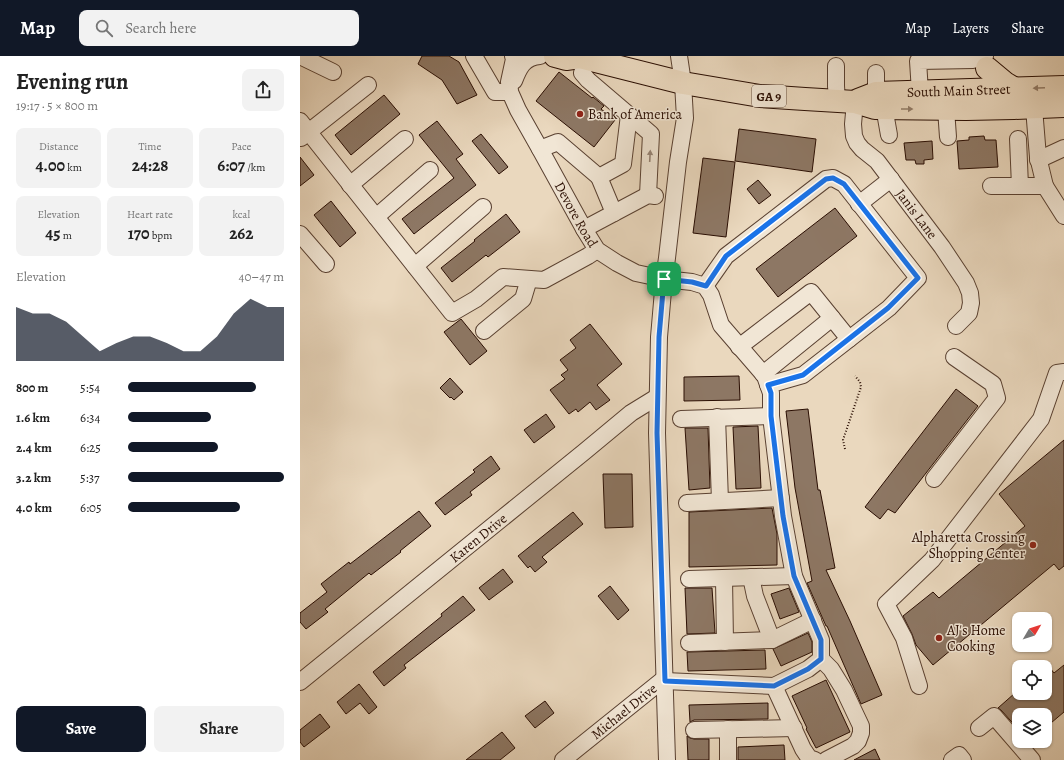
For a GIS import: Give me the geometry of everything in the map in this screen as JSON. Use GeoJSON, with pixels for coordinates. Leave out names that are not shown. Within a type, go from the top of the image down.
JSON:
{"type":"FeatureCollection","features":[{"type":"Feature","properties":{"kind":"highway","name":"South Main Street"},"geometry":{"type":"LineString","coordinates":[[555,56],[566,59],[582,58],[612,61],[683,83],[760,96],[846,101],[875,108],[879,92]]}},
{"type":"Feature","properties":{"kind":"highway"},"geometry":{"type":"LineString","coordinates":[[986,60],[1005,83],[1015,89]]}},
{"type":"Feature","properties":{"kind":"highway","name":"South Main Street"},"geometry":{"type":"LineString","coordinates":[[879,92],[1064,87]]}},
{"type":"Feature","properties":{"kind":"highway","name":"South Main Street"},"geometry":{"type":"LineString","coordinates":[[879,92],[946,109],[1034,108],[1064,106]]}},
{"type":"Feature","properties":{"kind":"street"},"geometry":{"type":"LineString","coordinates":[[300,56],[333,72]]}},
{"type":"Feature","properties":{"kind":"street"},"geometry":{"type":"LineString","coordinates":[[474,56],[495,92],[510,92],[522,64],[533,57],[540,56]]}},
{"type":"Feature","properties":{"kind":"street","name":"Devore Road"},"geometry":{"type":"LineString","coordinates":[[513,56],[514,59],[509,82],[510,92],[518,110],[584,230],[597,250],[636,273],[664,279],[692,282],[706,286]]}},
{"type":"Feature","properties":{"kind":"street"},"geometry":{"type":"LineString","coordinates":[[667,760],[657,397],[659,337],[664,279],[678,162],[685,118],[683,83],[679,56]]}},
{"type":"Feature","properties":{"kind":"street"},"geometry":{"type":"LineString","coordinates":[[582,58],[582,73],[588,80],[650,134],[651,195],[584,230]]}},
{"type":"Feature","properties":{"kind":"street"},"geometry":{"type":"LineString","coordinates":[[920,92],[916,58],[986,60],[990,80],[990,90]]}},
{"type":"Feature","properties":{"kind":"street","name":"Janis Lane"},"geometry":{"type":"LineString","coordinates":[[836,66],[836,86],[846,101],[857,143],[877,161],[942,247],[966,283],[970,293],[971,303],[969,313],[956,326]]}},
{"type":"Feature","properties":{"kind":"street"},"geometry":{"type":"LineString","coordinates":[[368,85],[303,131],[350,185],[452,313],[476,299],[503,277],[544,280],[597,250]]}},
{"type":"Feature","properties":{"kind":"street"},"geometry":{"type":"LineString","coordinates":[[879,92],[889,135]]}},
{"type":"Feature","properties":{"kind":"street"},"geometry":{"type":"LineString","coordinates":[[1034,108],[1038,160],[1045,186],[1064,216]]}},
{"type":"Feature","properties":{"kind":"street"},"geometry":{"type":"LineString","coordinates":[[946,109],[948,137]]}},
{"type":"Feature","properties":{"kind":"street"},"geometry":{"type":"LineString","coordinates":[[599,177],[623,164],[630,115]]}},
{"type":"Feature","properties":{"kind":"street"},"geometry":{"type":"LineString","coordinates":[[350,185],[406,139]]}},
{"type":"Feature","properties":{"kind":"street"},"geometry":{"type":"LineString","coordinates":[[1018,139],[1020,186]]}},
{"type":"Feature","properties":{"kind":"street"},"geometry":{"type":"LineString","coordinates":[[540,149],[558,142],[599,177],[614,213]]}},
{"type":"Feature","properties":{"kind":"street"},"geometry":{"type":"LineString","coordinates":[[1038,160],[1064,148]]}},
{"type":"Feature","properties":{"kind":"street"},"geometry":{"type":"LineString","coordinates":[[376,217],[430,170]]}},
{"type":"Feature","properties":{"kind":"street"},"geometry":{"type":"LineString","coordinates":[[765,379],[803,375],[888,308],[918,278],[844,184],[833,178],[826,179],[726,256],[706,286],[711,295],[721,325],[765,379],[771,393],[771,416],[780,498],[794,576],[821,640],[821,659],[831,669],[844,690],[861,726],[861,733],[858,741],[853,746],[826,760]]}},
{"type":"Feature","properties":{"kind":"street"},"geometry":{"type":"LineString","coordinates":[[859,204],[891,179]]}},
{"type":"Feature","properties":{"kind":"street"},"geometry":{"type":"LineString","coordinates":[[991,186],[1045,186]]}},
{"type":"Feature","properties":{"kind":"street"},"geometry":{"type":"LineString","coordinates":[[415,266],[484,207]]}},
{"type":"Feature","properties":{"kind":"street"},"geometry":{"type":"LineString","coordinates":[[300,234],[326,264]]}},
{"type":"Feature","properties":{"kind":"street"},"geometry":{"type":"LineString","coordinates":[[484,331],[523,299],[529,279]]}},
{"type":"Feature","properties":{"kind":"street"},"geometry":{"type":"LineString","coordinates":[[739,347],[811,292],[849,339]]}},
{"type":"Feature","properties":{"kind":"street"},"geometry":{"type":"LineString","coordinates":[[765,379],[832,318]]}},
{"type":"Feature","properties":{"kind":"street"},"geometry":{"type":"LineString","coordinates":[[934,479],[997,398],[993,384],[954,357]]}},
{"type":"Feature","properties":{"kind":"street"},"geometry":{"type":"LineString","coordinates":[[919,686],[904,638],[886,604],[932,560],[1041,419],[1057,373],[1064,372]]}},
{"type":"Feature","properties":{"kind":"street","name":"Karen Drive"},"geometry":{"type":"LineString","coordinates":[[300,682],[631,413],[657,397]]}},
{"type":"Feature","properties":{"kind":"street"},"geometry":{"type":"LineString","coordinates":[[681,419],[771,416]]}},
{"type":"Feature","properties":{"kind":"street"},"geometry":{"type":"LineString","coordinates":[[717,418],[720,501]]}},
{"type":"Feature","properties":{"kind":"street"},"geometry":{"type":"LineString","coordinates":[[687,502],[780,498]]}},
{"type":"Feature","properties":{"kind":"street"},"geometry":{"type":"LineString","coordinates":[[689,579],[794,576]]}},
{"type":"Feature","properties":{"kind":"street"},"geometry":{"type":"LineString","coordinates":[[752,577],[755,596],[772,640]]}},
{"type":"Feature","properties":{"kind":"street"},"geometry":{"type":"LineString","coordinates":[[724,578],[725,642]]}},
{"type":"Feature","properties":{"kind":"street"},"geometry":{"type":"LineString","coordinates":[[689,643],[772,640],[813,620]]}},
{"type":"Feature","properties":{"kind":"street"},"geometry":{"type":"LineString","coordinates":[[665,679],[774,686],[808,669],[821,659]]}},
{"type":"Feature","properties":{"kind":"street","name":"Michael Drive"},"geometry":{"type":"LineString","coordinates":[[563,760],[665,679]]}},
{"type":"Feature","properties":{"kind":"street"},"geometry":{"type":"LineString","coordinates":[[774,686],[803,749],[809,758],[815,760]]}},
{"type":"Feature","properties":{"kind":"street"},"geometry":{"type":"LineString","coordinates":[[979,728],[994,716],[1032,760]]}},
{"type":"Feature","properties":{"kind":"street"},"geometry":{"type":"LineString","coordinates":[[694,730],[794,728]]}},
{"type":"Feature","properties":{"kind":"street"},"geometry":{"type":"LineString","coordinates":[[728,730],[728,760]]}},
{"type":"Feature","properties":{"kind":"street"},"geometry":{"type":"LineString","coordinates":[[952,760],[959,755],[963,760]]}},
{"type":"Feature","properties":{"kind":"path"},"geometry":{"type":"LineString","coordinates":[[845,449],[843,440],[861,387],[860,382],[855,376]]}},
{"type":"Feature","properties":{"kind":"building"},"geometry":{"type":"Polygon","coordinates":[[[422,56],[449,56],[459,62],[477,95],[457,104],[442,80],[418,64],[422,56]]]}},
{"type":"Feature","properties":{"kind":"building","name":"Bank of America"},"geometry":{"type":"Polygon","coordinates":[[[559,72],[604,106],[601,109],[615,120],[594,147],[536,101],[559,72]]]}},
{"type":"Feature","properties":{"kind":"building"},"geometry":{"type":"Polygon","coordinates":[[[384,95],[400,114],[351,155],[335,135],[384,95]]]}},
{"type":"Feature","properties":{"kind":"building"},"geometry":{"type":"Polygon","coordinates":[[[437,121],[463,154],[456,159],[476,185],[414,234],[402,219],[454,178],[419,135],[437,121]]]}},
{"type":"Feature","properties":{"kind":"building"},"geometry":{"type":"Polygon","coordinates":[[[739,129],[816,139],[812,172],[735,161],[739,129]]]}},
{"type":"Feature","properties":{"kind":"building"},"geometry":{"type":"Polygon","coordinates":[[[481,134],[508,167],[499,174],[472,141],[481,134]]]}},
{"type":"Feature","properties":{"kind":"building"},"geometry":{"type":"Polygon","coordinates":[[[984,136],[985,140],[996,140],[998,167],[959,169],[957,141],[969,140],[969,137],[984,136]]]}},
{"type":"Feature","properties":{"kind":"building"},"geometry":{"type":"Polygon","coordinates":[[[932,141],[933,159],[924,160],[924,164],[916,164],[915,160],[906,160],[904,143],[932,141]]]}},
{"type":"Feature","properties":{"kind":"building"},"geometry":{"type":"Polygon","coordinates":[[[300,157],[314,175],[300,186],[300,157]]]}},
{"type":"Feature","properties":{"kind":"building"},"geometry":{"type":"Polygon","coordinates":[[[703,158],[735,162],[726,237],[693,233],[703,158]]]}},
{"type":"Feature","properties":{"kind":"building"},"geometry":{"type":"Polygon","coordinates":[[[758,180],[771,195],[759,204],[747,189],[758,180]]]}},
{"type":"Feature","properties":{"kind":"building"},"geometry":{"type":"Polygon","coordinates":[[[331,201],[356,233],[340,247],[314,215],[331,201]]]}},
{"type":"Feature","properties":{"kind":"building"},"geometry":{"type":"Polygon","coordinates":[[[835,208],[857,236],[778,297],[756,269],[835,208]]]}},
{"type":"Feature","properties":{"kind":"building"},"geometry":{"type":"Polygon","coordinates":[[[506,214],[520,232],[488,257],[486,255],[452,282],[441,268],[506,214]]]}},
{"type":"Feature","properties":{"kind":"building"},"geometry":{"type":"Polygon","coordinates":[[[461,319],[487,351],[470,365],[444,332],[461,319]]]}},
{"type":"Feature","properties":{"kind":"building"},"geometry":{"type":"Polygon","coordinates":[[[590,324],[622,364],[597,385],[610,400],[596,410],[590,402],[578,412],[576,409],[569,414],[550,390],[565,379],[561,375],[568,370],[560,360],[576,348],[570,340],[590,324]]]}},
{"type":"Feature","properties":{"kind":"building"},"geometry":{"type":"Polygon","coordinates":[[[739,376],[740,400],[684,401],[684,377],[739,376]]]}},
{"type":"Feature","properties":{"kind":"building"},"geometry":{"type":"Polygon","coordinates":[[[450,378],[463,392],[454,400],[440,388],[450,378]]]}},
{"type":"Feature","properties":{"kind":"building"},"geometry":{"type":"Polygon","coordinates":[[[956,389],[978,406],[895,513],[888,509],[880,519],[865,507],[956,389]]]}},
{"type":"Feature","properties":{"kind":"building"},"geometry":{"type":"Polygon","coordinates":[[[808,409],[818,490],[820,490],[835,568],[826,570],[882,695],[861,704],[807,583],[812,581],[795,488],[786,411],[808,409]]]}},
{"type":"Feature","properties":{"kind":"building"},"geometry":{"type":"Polygon","coordinates":[[[546,414],[555,427],[534,443],[524,430],[546,414]]]}},
{"type":"Feature","properties":{"kind":"building"},"geometry":{"type":"Polygon","coordinates":[[[758,426],[761,488],[736,489],[733,427],[758,426]]]}},
{"type":"Feature","properties":{"kind":"building"},"geometry":{"type":"Polygon","coordinates":[[[685,428],[708,428],[710,488],[689,490],[685,428]]]}},
{"type":"Feature","properties":{"kind":"building","name":"Alpharetta Crossing Shopping Center"},"geometry":{"type":"Polygon","coordinates":[[[1064,440],[1064,566],[1059,570],[1054,564],[933,665],[916,645],[903,616],[933,592],[939,598],[1025,526],[999,494],[1064,440]]]}},
{"type":"Feature","properties":{"kind":"building"},"geometry":{"type":"Polygon","coordinates":[[[491,456],[500,469],[470,492],[472,495],[445,515],[435,503],[475,472],[473,470],[491,456]]]}},
{"type":"Feature","properties":{"kind":"building"},"geometry":{"type":"Polygon","coordinates":[[[603,474],[632,474],[633,527],[605,528],[603,474]]]}},
{"type":"Feature","properties":{"kind":"building"},"geometry":{"type":"Polygon","coordinates":[[[772,508],[777,534],[777,565],[689,567],[689,512],[772,508]]]}},
{"type":"Feature","properties":{"kind":"building"},"geometry":{"type":"Polygon","coordinates":[[[419,511],[431,526],[400,551],[401,552],[371,575],[369,573],[325,609],[328,612],[306,629],[300,622],[300,613],[327,592],[321,584],[349,562],[350,564],[419,511]]]}},
{"type":"Feature","properties":{"kind":"building"},"geometry":{"type":"Polygon","coordinates":[[[573,512],[583,524],[542,557],[547,562],[535,572],[530,566],[528,568],[518,556],[573,512]]]}},
{"type":"Feature","properties":{"kind":"building"},"geometry":{"type":"Polygon","coordinates":[[[503,569],[513,582],[489,600],[479,588],[503,569]]]}},
{"type":"Feature","properties":{"kind":"building"},"geometry":{"type":"Polygon","coordinates":[[[610,586],[629,610],[618,620],[598,596],[610,586]]]}},
{"type":"Feature","properties":{"kind":"building"},"geometry":{"type":"Polygon","coordinates":[[[685,588],[712,588],[715,633],[687,634],[685,588]]]}},
{"type":"Feature","properties":{"kind":"building"},"geometry":{"type":"Polygon","coordinates":[[[789,588],[799,612],[780,619],[771,594],[789,588]]]}},
{"type":"Feature","properties":{"kind":"building"},"geometry":{"type":"Polygon","coordinates":[[[463,596],[475,610],[404,665],[406,668],[384,686],[373,672],[442,616],[441,614],[463,596]]]}},
{"type":"Feature","properties":{"kind":"building"},"geometry":{"type":"Polygon","coordinates":[[[808,633],[812,642],[812,652],[781,666],[773,649],[808,633]]]}},
{"type":"Feature","properties":{"kind":"building"},"geometry":{"type":"Polygon","coordinates":[[[765,650],[766,669],[688,671],[687,652],[765,650]]]}},
{"type":"Feature","properties":{"kind":"building"},"geometry":{"type":"Polygon","coordinates":[[[1064,665],[1064,712],[1052,722],[1052,708],[1012,708],[1012,722],[998,708],[1012,696],[1012,700],[1052,700],[1052,671],[1054,673],[1064,665]]]}},
{"type":"Feature","properties":{"kind":"building"},"geometry":{"type":"Polygon","coordinates":[[[826,680],[850,732],[816,748],[792,696],[826,680]]]}},
{"type":"Feature","properties":{"kind":"building"},"geometry":{"type":"Polygon","coordinates":[[[359,684],[377,707],[369,714],[360,703],[346,714],[337,702],[359,684]]]}},
{"type":"Feature","properties":{"kind":"building"},"geometry":{"type":"Polygon","coordinates":[[[545,701],[554,713],[535,728],[525,716],[545,701]]]}},
{"type":"Feature","properties":{"kind":"building"},"geometry":{"type":"Polygon","coordinates":[[[768,703],[768,719],[694,720],[690,722],[689,705],[768,703]]]}},
{"type":"Feature","properties":{"kind":"building"},"geometry":{"type":"Polygon","coordinates":[[[320,714],[330,727],[304,747],[300,742],[300,730],[320,714]]]}},
{"type":"Feature","properties":{"kind":"building"},"geometry":{"type":"Polygon","coordinates":[[[502,732],[515,748],[500,760],[466,760],[502,732]]]}},
{"type":"Feature","properties":{"kind":"building"},"geometry":{"type":"Polygon","coordinates":[[[687,736],[694,739],[709,739],[709,760],[688,760],[687,736]]]}},
{"type":"Feature","properties":{"kind":"building"},"geometry":{"type":"Polygon","coordinates":[[[784,745],[785,760],[738,760],[738,747],[784,745]]]}},
{"type":"Feature","properties":{"kind":"building"},"geometry":{"type":"Polygon","coordinates":[[[875,749],[880,760],[854,760],[875,749]]]}},
{"type":"Feature","properties":{"kind":"place","name":"Bank of America"},"geometry":{"type":"Point","coordinates":[580,114]}},
{"type":"Feature","properties":{"kind":"place","name":"Alpharetta Crossing Shopping Center"},"geometry":{"type":"Point","coordinates":[1033,545]}},
{"type":"Feature","properties":{"kind":"place","name":"AJ's Home Cooking"},"geometry":{"type":"Point","coordinates":[939,638]}},
{"type":"Feature","properties":{"kind":"route"},"geometry":{"type":"LineString","coordinates":[[833,178],[844,184],[918,278],[888,308],[803,375],[768,385],[771,393],[771,416],[783,516],[794,576],[821,640],[821,659],[808,669],[774,686],[665,681],[657,433],[659,337],[664,279],[692,282],[706,286],[726,256],[826,179],[833,178]]}}]}
